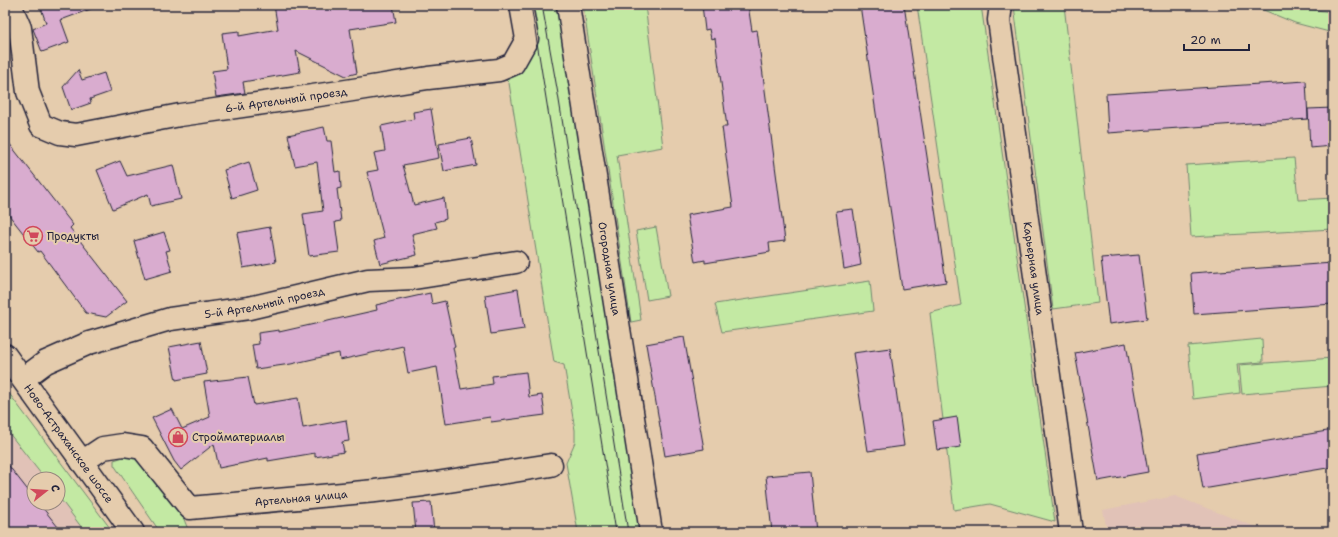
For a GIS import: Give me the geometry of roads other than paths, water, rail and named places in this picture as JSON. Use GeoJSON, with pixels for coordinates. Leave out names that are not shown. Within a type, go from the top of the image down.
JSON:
{"type":"FeatureCollection","features":[{"type":"Feature","properties":{"kind":"street","name":"6-й Артельный проезд"},"geometry":{"type":"LineString","coordinates":[[10,5],[20,28],[28,92],[41,124],[60,133],[76,135],[180,115],[428,78],[499,70],[512,64],[527,39],[521,5]]}},
{"type":"Feature","properties":{"kind":"street","name":"Огородная улица"},"geometry":{"type":"LineString","coordinates":[[568,5],[642,464],[651,532]]}},
{"type":"Feature","properties":{"kind":"street","name":"Карьерная улица"},"geometry":{"type":"LineString","coordinates":[[1001,5],[999,20],[1071,532]]}},
{"type":"Feature","properties":{"kind":"street","name":"5-й Артельный проезд"},"geometry":{"type":"LineString","coordinates":[[23,378],[46,362],[89,343],[170,319],[249,308],[368,280],[414,278],[516,262]]}},
{"type":"Feature","properties":{"kind":"street","name":"Ново-Астраханское шоссе"},"geometry":{"type":"LineString","coordinates":[[5,355],[133,532]]}},
{"type":"Feature","properties":{"kind":"street","name":"Артельная улица"},"geometry":{"type":"LineString","coordinates":[[82,462],[103,448],[122,445],[142,448],[190,508],[375,491],[551,465]]}},
{"type":"Feature","properties":{"kind":"tram line"},"geometry":{"type":"LineString","coordinates":[[531,5],[616,532]]}},
{"type":"Feature","properties":{"kind":"tram line"},"geometry":{"type":"LineString","coordinates":[[542,5],[558,94],[628,532]]}},
{"type":"Feature","properties":{"kind":"place","name":"Продукты"},"geometry":{"type":"Point","coordinates":[33,236]}},
{"type":"Feature","properties":{"kind":"place","name":"Стройматериалы"},"geometry":{"type":"Point","coordinates":[178,437]}}]}
